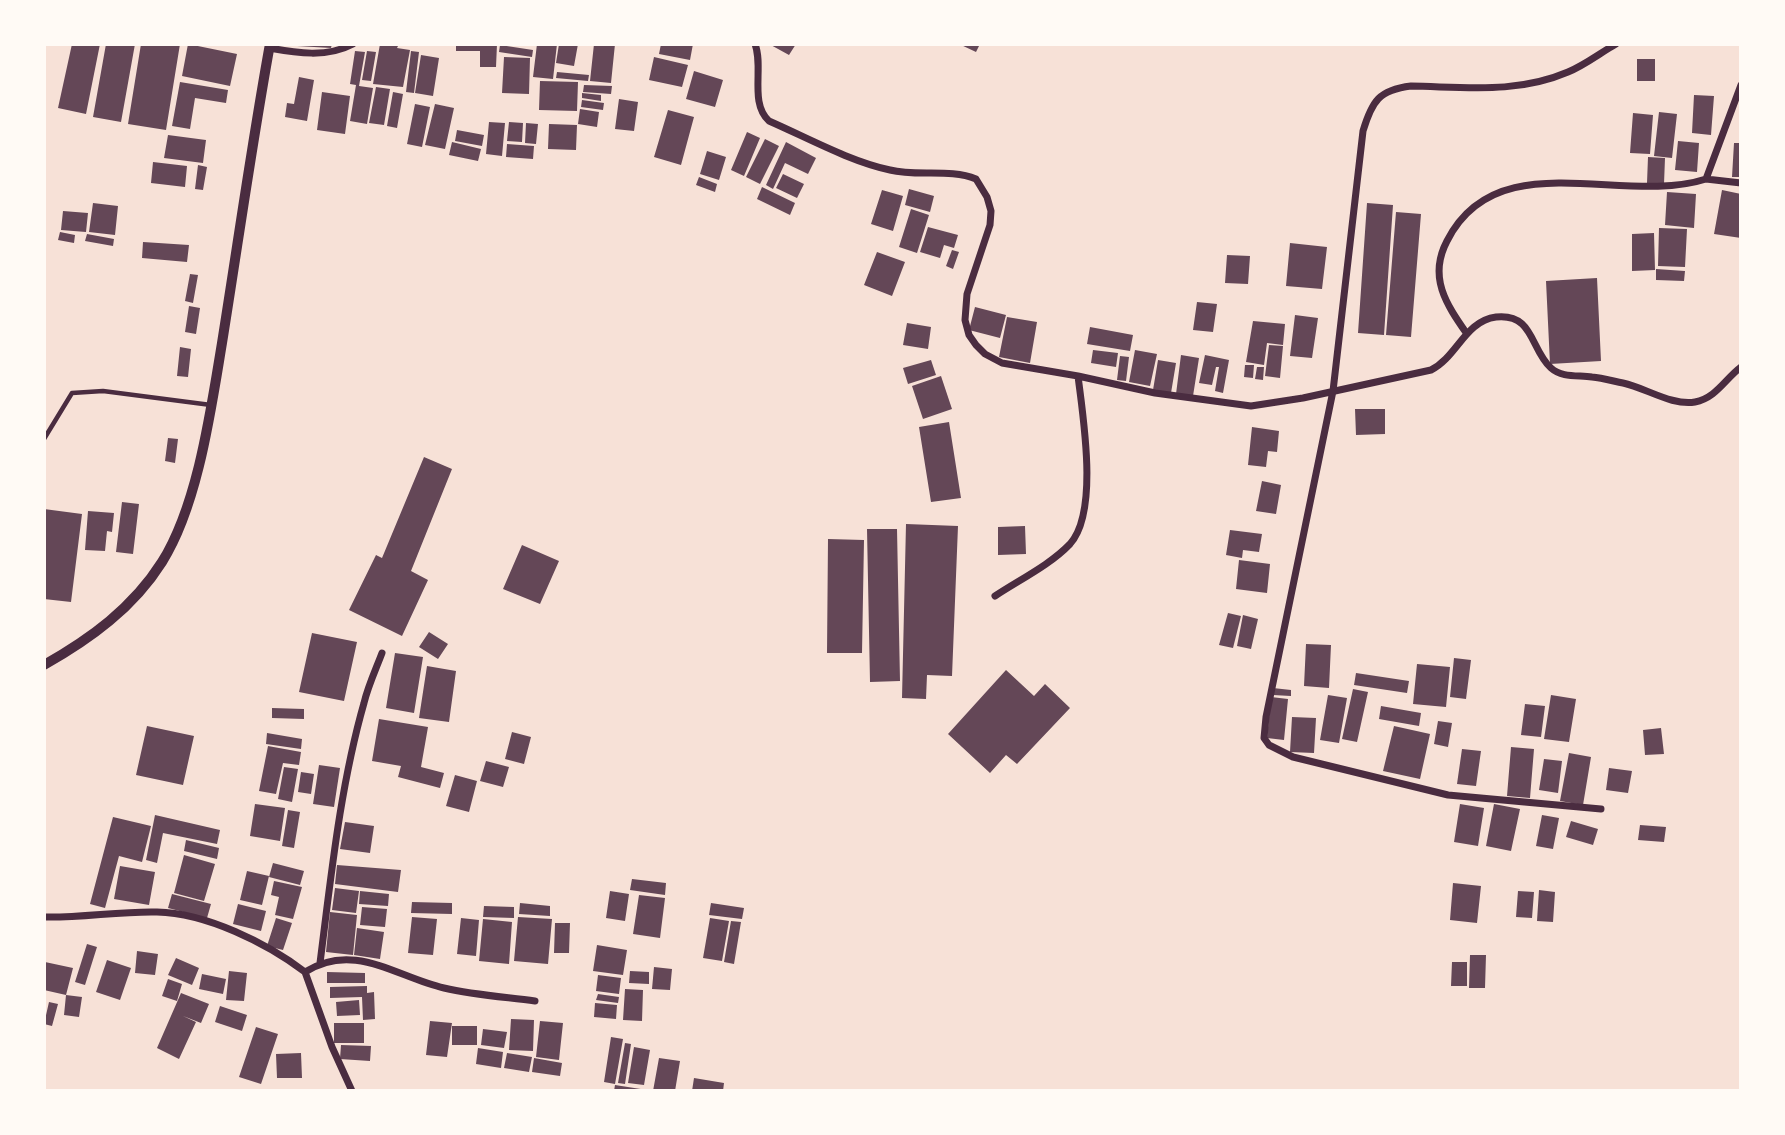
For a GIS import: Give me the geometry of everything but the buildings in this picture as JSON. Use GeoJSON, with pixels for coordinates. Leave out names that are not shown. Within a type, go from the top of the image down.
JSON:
{"type":"FeatureCollection","features":[{"type":"Feature","properties":{"kind":"street"},"geometry":{"type":"LineString","coordinates":[[44,665],[108,623],[138,594],[162,562],[176,535],[190,497],[212,405],[270,46],[302,54],[334,51],[353,44]]}},
{"type":"Feature","properties":{"kind":"street"},"geometry":{"type":"LineString","coordinates":[[756,44],[759,60],[759,102],[769,121],[878,167],[907,174],[958,175],[976,179],[987,197],[991,211],[990,225],[967,294],[965,320],[969,335],[985,354],[1002,363],[1155,393],[1251,406],[1431,370],[1442,365],[1467,334],[1482,321],[1494,317],[1514,319],[1522,323],[1529,330],[1543,360],[1563,375],[1590,376],[1639,386],[1683,403],[1698,401],[1714,394],[1741,367]]}},
{"type":"Feature","properties":{"kind":"street"},"geometry":{"type":"LineString","coordinates":[[1601,809],[1448,795],[1293,757],[1269,746],[1264,738],[1268,703],[1333,391],[1363,131],[1373,104],[1389,91],[1411,86],[1502,88],[1530,84],[1571,70],[1616,44]]}},
{"type":"Feature","properties":{"kind":"street"},"geometry":{"type":"LineString","coordinates":[[1706,179],[1741,85]]}},
{"type":"Feature","properties":{"kind":"street"},"geometry":{"type":"LineString","coordinates":[[1467,334],[1448,308],[1439,277],[1440,261],[1443,247],[1453,228],[1482,200],[1529,184],[1667,186],[1706,179],[1741,183]]}},
{"type":"Feature","properties":{"kind":"street"},"geometry":{"type":"LineString","coordinates":[[995,596],[1056,555],[1071,542],[1079,528],[1085,508],[1086,449],[1078,376]]}},
{"type":"Feature","properties":{"kind":"street"},"geometry":{"type":"LineString","coordinates":[[320,963],[330,884],[354,744],[364,703],[382,653]]}},
{"type":"Feature","properties":{"kind":"street"},"geometry":{"type":"LineString","coordinates":[[44,917],[73,918],[158,912],[195,916],[245,937],[305,972],[332,1047],[352,1091]]}},
{"type":"Feature","properties":{"kind":"street"},"geometry":{"type":"LineString","coordinates":[[305,972],[320,963],[354,960],[442,988],[535,1001]]}},
{"type":"Feature","properties":{"kind":"lane"},"geometry":{"type":"LineString","coordinates":[[44,439],[72,393],[103,391],[212,405]]}}]}
